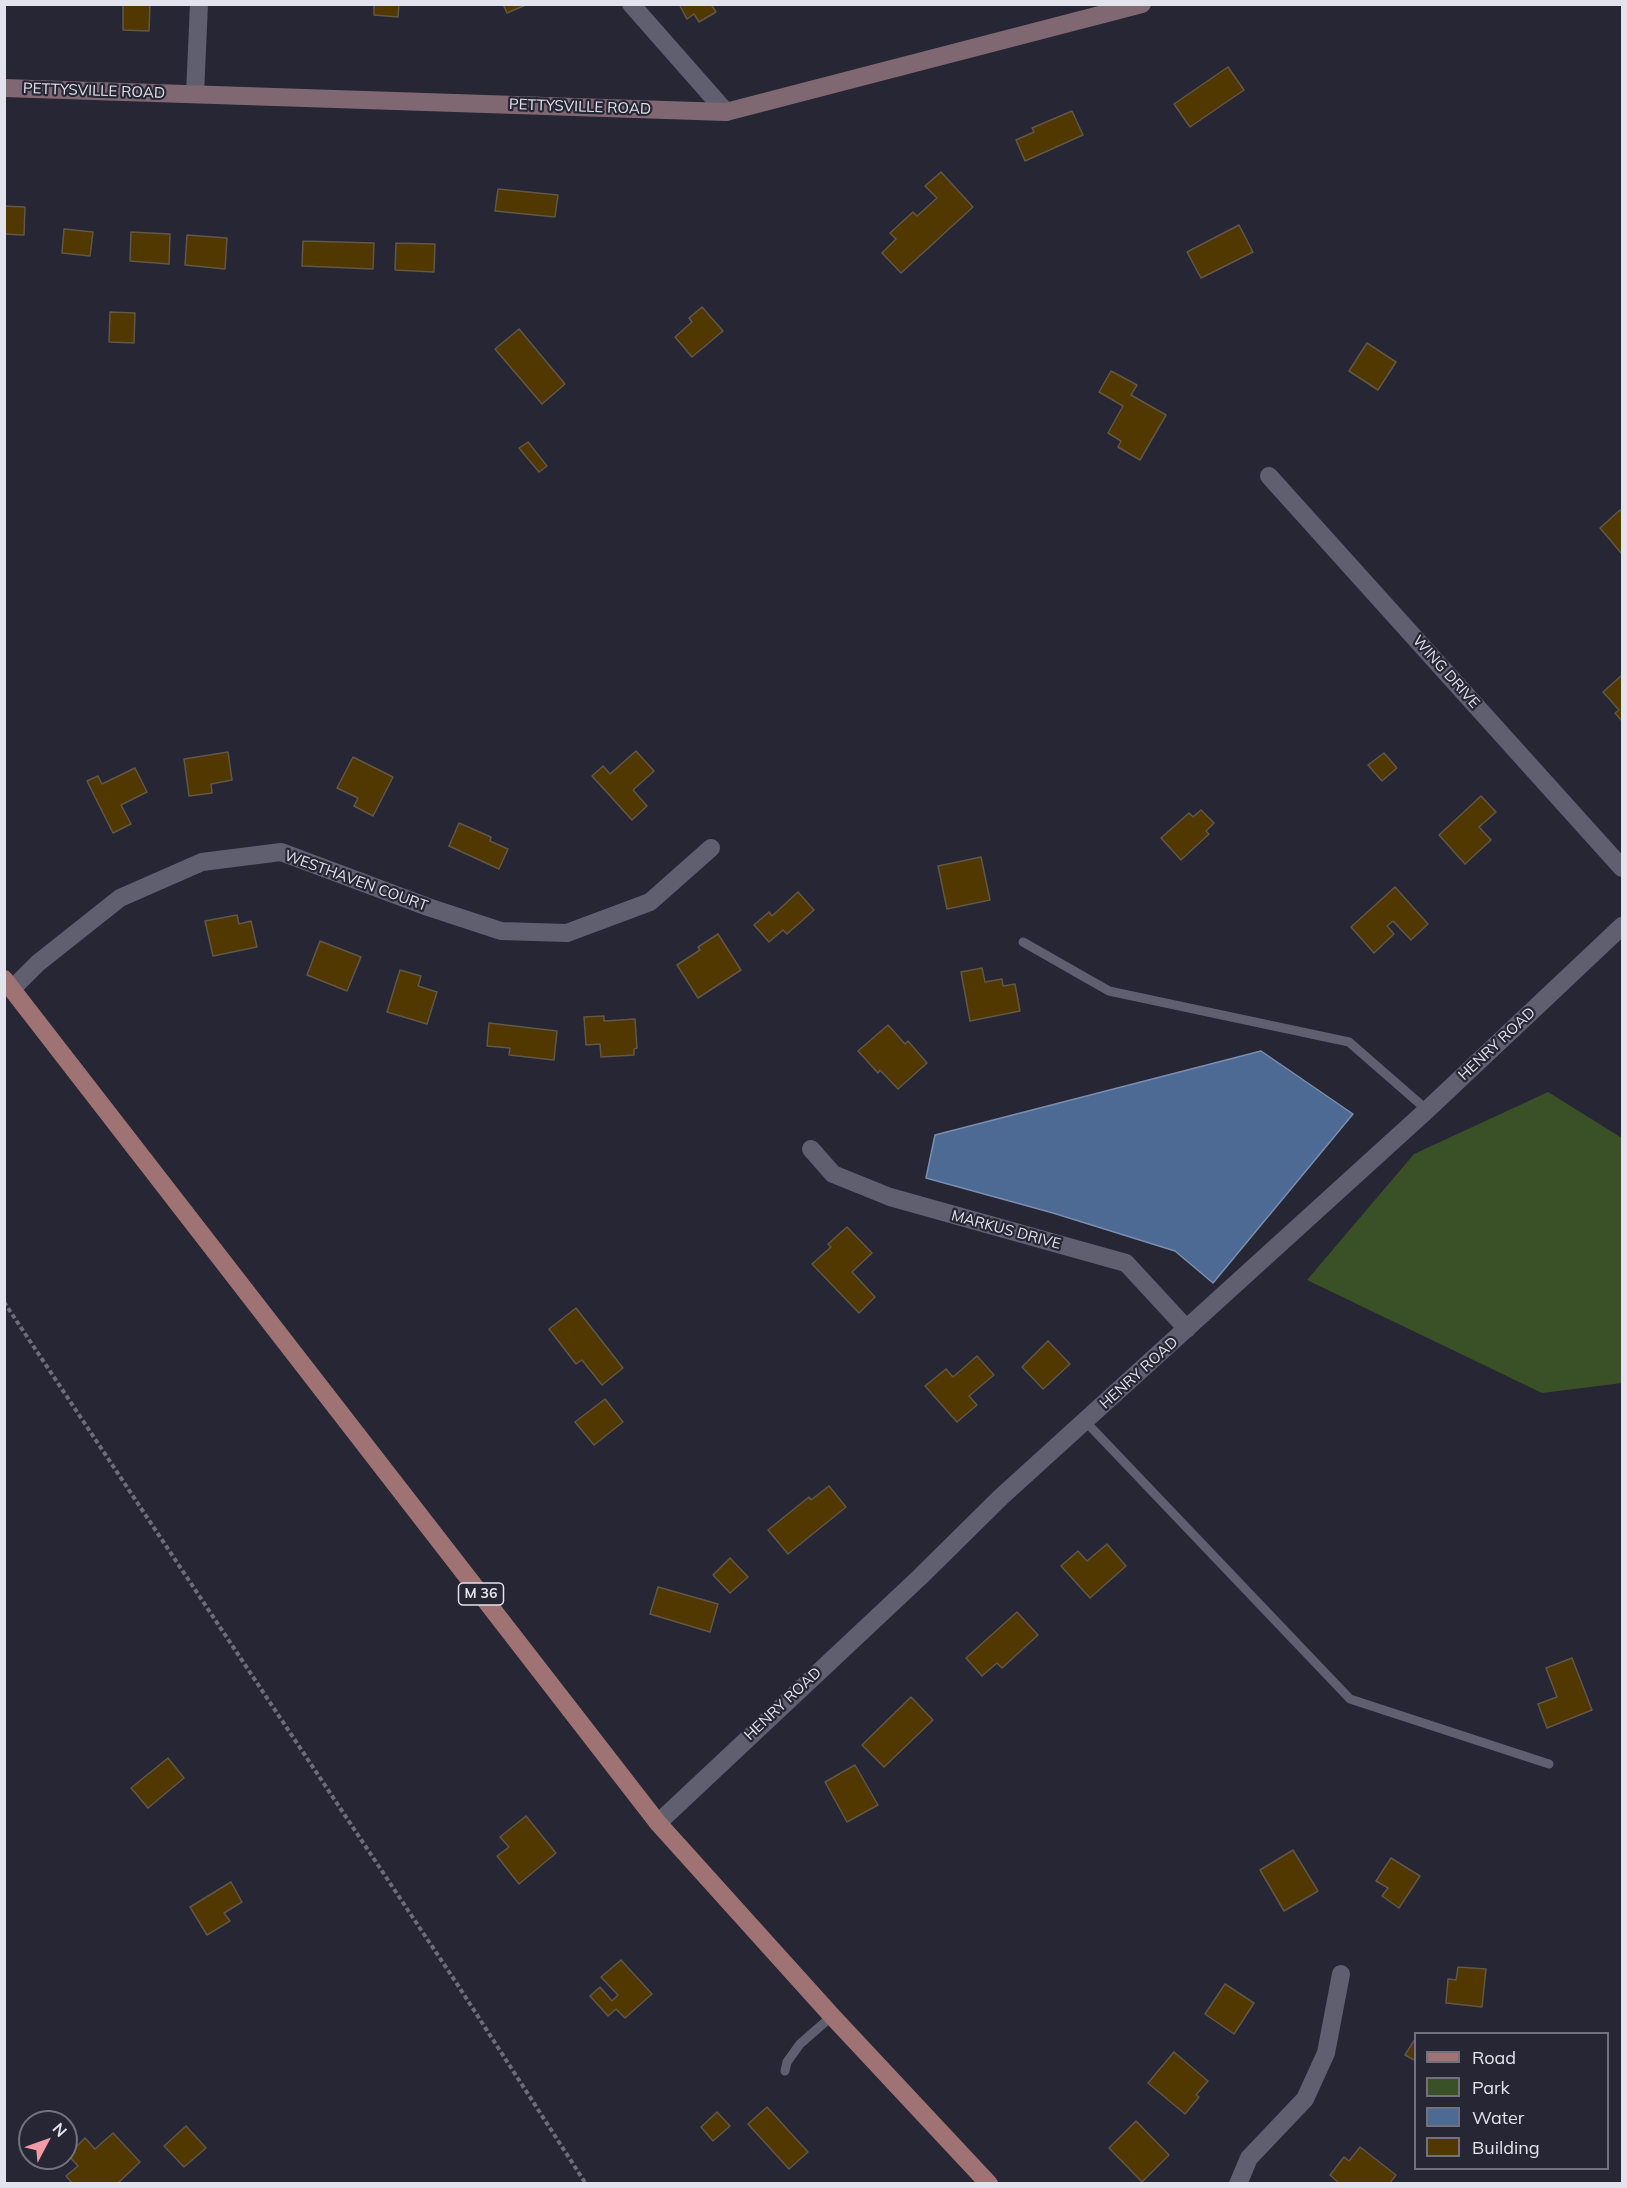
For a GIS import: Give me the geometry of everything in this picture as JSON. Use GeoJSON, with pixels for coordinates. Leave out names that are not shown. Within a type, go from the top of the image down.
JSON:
{"type":"FeatureCollection","features":[{"type":"Feature","properties":{"kind":"main road","name":"PETTYSVILLE ROAD"},"geometry":{"type":"LineString","coordinates":[[4,88],[726,112],[1142,4]]}},
{"type":"Feature","properties":{"kind":"main road","name":"M 36"},"geometry":{"type":"LineString","coordinates":[[8,984],[658,1823],[988,2184]]}},
{"type":"Feature","properties":{"kind":"street"},"geometry":{"type":"LineString","coordinates":[[195,94],[199,4]]}},
{"type":"Feature","properties":{"kind":"street"},"geometry":{"type":"LineString","coordinates":[[631,4],[726,112]]}},
{"type":"Feature","properties":{"kind":"street","name":"WING DRIVE"},"geometry":{"type":"LineString","coordinates":[[1269,476],[1623,868]]}},
{"type":"Feature","properties":{"kind":"street","name":"WESTHAVEN COURT"},"geometry":{"type":"LineString","coordinates":[[8,984],[120,898],[202,862],[281,852],[428,907],[501,931],[567,933],[650,902],[711,848]]}},
{"type":"Feature","properties":{"kind":"street","name":"HENRY ROAD"},"geometry":{"type":"LineString","coordinates":[[658,1823],[920,1577],[1001,1497],[1427,1110],[1623,926]]}},
{"type":"Feature","properties":{"kind":"street","name":"MARKUS DRIVE"},"geometry":{"type":"LineString","coordinates":[[811,1149],[832,1174],[890,1197],[1126,1263],[1187,1329]]}},
{"type":"Feature","properties":{"kind":"street"},"geometry":{"type":"LineString","coordinates":[[1238,2184],[1249,2158],[1305,2099],[1326,2053],[1341,1974]]}},
{"type":"Feature","properties":{"kind":"lane"},"geometry":{"type":"LineString","coordinates":[[1023,942],[1109,991],[1349,1042],[1427,1110]]}},
{"type":"Feature","properties":{"kind":"lane"},"geometry":{"type":"LineString","coordinates":[[1086,1421],[1350,1700],[1549,1764]]}},
{"type":"Feature","properties":{"kind":"lane"},"geometry":{"type":"LineString","coordinates":[[785,2071],[787,2062],[801,2044],[832,2016]]}},
{"type":"Feature","properties":{"kind":"path"},"geometry":{"type":"LineString","coordinates":[[4,1302],[459,1987],[586,2184]]}},
{"type":"Feature","properties":{"kind":"green space"},"geometry":{"type":"Polygon","coordinates":[[[1548,1092],[1622,1138],[1622,1383],[1542,1393],[1307,1280],[1414,1154],[1548,1092]]]}},
{"type":"Feature","properties":{"kind":"water"},"geometry":{"type":"Polygon","coordinates":[[[1261,1051],[1353,1114],[1213,1283],[1175,1251],[1053,1213],[926,1178],[935,1135],[1261,1051]]]}},
{"type":"Feature","properties":{"kind":"building"},"geometry":{"type":"Polygon","coordinates":[[[123,4],[150,4],[149,31],[123,30],[123,4]]]}},
{"type":"Feature","properties":{"kind":"building"},"geometry":{"type":"Polygon","coordinates":[[[374,4],[399,4],[398,17],[374,15],[374,4]]]}},
{"type":"Feature","properties":{"kind":"building"},"geometry":{"type":"Polygon","coordinates":[[[503,4],[528,4],[507,13],[503,4]]]}},
{"type":"Feature","properties":{"kind":"building"},"geometry":{"type":"Polygon","coordinates":[[[679,4],[711,4],[716,12],[699,22],[694,14],[687,19],[679,4]]]}},
{"type":"Feature","properties":{"kind":"building"},"geometry":{"type":"Polygon","coordinates":[[[1228,67],[1244,90],[1190,127],[1174,104],[1228,67]]]}},
{"type":"Feature","properties":{"kind":"building"},"geometry":{"type":"Polygon","coordinates":[[[1072,111],[1083,135],[1025,161],[1016,140],[1034,132],[1032,128],[1072,111]]]}},
{"type":"Feature","properties":{"kind":"building"},"geometry":{"type":"Polygon","coordinates":[[[941,172],[973,207],[901,273],[882,253],[896,239],[890,233],[913,212],[917,216],[937,198],[925,186],[941,172]]]}},
{"type":"Feature","properties":{"kind":"building"},"geometry":{"type":"Polygon","coordinates":[[[498,189],[558,195],[555,217],[495,211],[498,189]]]}},
{"type":"Feature","properties":{"kind":"building"},"geometry":{"type":"Polygon","coordinates":[[[4,206],[25,207],[24,235],[4,234],[4,206]]]}},
{"type":"Feature","properties":{"kind":"building"},"geometry":{"type":"Polygon","coordinates":[[[1239,225],[1253,252],[1201,278],[1187,252],[1239,225]]]}},
{"type":"Feature","properties":{"kind":"building"},"geometry":{"type":"Polygon","coordinates":[[[64,229],[93,232],[90,256],[62,253],[64,229]]]}},
{"type":"Feature","properties":{"kind":"building"},"geometry":{"type":"Polygon","coordinates":[[[131,232],[170,234],[169,264],[130,261],[131,232]]]}},
{"type":"Feature","properties":{"kind":"building"},"geometry":{"type":"Polygon","coordinates":[[[187,235],[227,238],[225,269],[185,265],[187,235]]]}},
{"type":"Feature","properties":{"kind":"building"},"geometry":{"type":"Polygon","coordinates":[[[303,241],[374,243],[373,269],[302,266],[303,241]]]}},
{"type":"Feature","properties":{"kind":"building"},"geometry":{"type":"Polygon","coordinates":[[[396,243],[435,244],[434,272],[395,270],[396,243]]]}},
{"type":"Feature","properties":{"kind":"building"},"geometry":{"type":"Polygon","coordinates":[[[702,307],[723,331],[692,357],[675,337],[692,322],[689,318],[702,307]]]}},
{"type":"Feature","properties":{"kind":"building"},"geometry":{"type":"Polygon","coordinates":[[[110,312],[135,313],[134,343],[109,342],[110,312]]]}},
{"type":"Feature","properties":{"kind":"building"},"geometry":{"type":"Polygon","coordinates":[[[519,329],[565,384],[542,404],[495,349],[519,329]]]}},
{"type":"Feature","properties":{"kind":"building"},"geometry":{"type":"Polygon","coordinates":[[[1367,343],[1396,362],[1378,390],[1349,371],[1367,343]]]}},
{"type":"Feature","properties":{"kind":"building"},"geometry":{"type":"Polygon","coordinates":[[[1111,371],[1137,385],[1131,395],[1166,415],[1140,460],[1118,447],[1121,441],[1108,433],[1123,406],[1099,392],[1111,371]]]}},
{"type":"Feature","properties":{"kind":"building"},"geometry":{"type":"Polygon","coordinates":[[[528,442],[547,466],[539,472],[519,448],[528,442]]]}},
{"type":"Feature","properties":{"kind":"building"},"geometry":{"type":"Polygon","coordinates":[[[1620,510],[1622,513],[1622,554],[1600,528],[1620,510]]]}},
{"type":"Feature","properties":{"kind":"building"},"geometry":{"type":"Polygon","coordinates":[[[1622,675],[1622,721],[1615,713],[1619,710],[1603,692],[1622,675]]]}},
{"type":"Feature","properties":{"kind":"building"},"geometry":{"type":"Polygon","coordinates":[[[636,751],[654,771],[633,790],[647,806],[632,820],[592,776],[603,766],[610,774],[636,751]]]}},
{"type":"Feature","properties":{"kind":"building"},"geometry":{"type":"Polygon","coordinates":[[[228,752],[232,780],[211,784],[212,793],[189,796],[184,759],[228,752]]]}},
{"type":"Feature","properties":{"kind":"building"},"geometry":{"type":"Polygon","coordinates":[[[1384,753],[1397,768],[1382,781],[1368,765],[1384,753]]]}},
{"type":"Feature","properties":{"kind":"building"},"geometry":{"type":"Polygon","coordinates":[[[353,757],[393,777],[373,816],[354,806],[358,798],[337,788],[353,757]]]}},
{"type":"Feature","properties":{"kind":"building"},"geometry":{"type":"Polygon","coordinates":[[[135,768],[147,792],[121,805],[131,824],[113,833],[87,781],[98,776],[102,784],[135,768]]]}},
{"type":"Feature","properties":{"kind":"building"},"geometry":{"type":"Polygon","coordinates":[[[1481,796],[1496,812],[1479,827],[1491,840],[1465,864],[1439,835],[1481,796]]]}},
{"type":"Feature","properties":{"kind":"building"},"geometry":{"type":"Polygon","coordinates":[[[1201,810],[1214,823],[1206,831],[1209,834],[1181,860],[1161,838],[1189,813],[1193,817],[1201,810]]]}},
{"type":"Feature","properties":{"kind":"building"},"geometry":{"type":"Polygon","coordinates":[[[459,823],[491,837],[490,841],[508,849],[499,869],[449,846],[459,823]]]}},
{"type":"Feature","properties":{"kind":"building"},"geometry":{"type":"Polygon","coordinates":[[[981,857],[990,900],[947,909],[938,866],[981,857]]]}},
{"type":"Feature","properties":{"kind":"building"},"geometry":{"type":"Polygon","coordinates":[[[1395,887],[1428,924],[1411,940],[1393,921],[1387,926],[1394,934],[1374,953],[1351,927],[1395,887]]]}},
{"type":"Feature","properties":{"kind":"building"},"geometry":{"type":"Polygon","coordinates":[[[798,892],[814,910],[787,934],[783,930],[769,942],[754,925],[769,912],[772,916],[798,892]]]}},
{"type":"Feature","properties":{"kind":"building"},"geometry":{"type":"Polygon","coordinates":[[[237,915],[239,924],[251,921],[257,947],[213,956],[205,921],[237,915]]]}},
{"type":"Feature","properties":{"kind":"building"},"geometry":{"type":"Polygon","coordinates":[[[718,934],[741,970],[698,998],[677,965],[700,950],[698,947],[718,934]]]}},
{"type":"Feature","properties":{"kind":"building"},"geometry":{"type":"Polygon","coordinates":[[[320,941],[361,957],[347,991],[307,975],[320,941]]]}},
{"type":"Feature","properties":{"kind":"building"},"geometry":{"type":"Polygon","coordinates":[[[982,968],[985,982],[1002,979],[1003,986],[1015,984],[1020,1011],[970,1021],[961,972],[982,968]]]}},
{"type":"Feature","properties":{"kind":"building"},"geometry":{"type":"Polygon","coordinates":[[[400,970],[421,976],[418,986],[437,992],[427,1024],[387,1012],[400,970]]]}},
{"type":"Feature","properties":{"kind":"building"},"geometry":{"type":"Polygon","coordinates":[[[604,1016],[604,1021],[635,1019],[637,1048],[634,1049],[634,1055],[601,1057],[600,1044],[586,1045],[584,1017],[604,1016]]]}},
{"type":"Feature","properties":{"kind":"building"},"geometry":{"type":"Polygon","coordinates":[[[489,1023],[557,1031],[554,1060],[509,1055],[510,1048],[487,1046],[489,1023]]]}},
{"type":"Feature","properties":{"kind":"building"},"geometry":{"type":"Polygon","coordinates":[[[888,1025],[905,1044],[908,1041],[927,1063],[898,1089],[880,1070],[878,1073],[858,1051],[888,1025]]]}},
{"type":"Feature","properties":{"kind":"building"},"geometry":{"type":"Polygon","coordinates":[[[847,1227],[872,1253],[852,1272],[875,1297],[859,1313],[812,1264],[831,1247],[828,1244],[847,1227]]]}},
{"type":"Feature","properties":{"kind":"building"},"geometry":{"type":"Polygon","coordinates":[[[576,1308],[623,1368],[602,1385],[582,1360],[576,1364],[549,1329],[576,1308]]]}},
{"type":"Feature","properties":{"kind":"building"},"geometry":{"type":"Polygon","coordinates":[[[1048,1341],[1070,1364],[1043,1389],[1022,1367],[1048,1341]]]}},
{"type":"Feature","properties":{"kind":"building"},"geometry":{"type":"Polygon","coordinates":[[[977,1356],[994,1375],[969,1396],[977,1405],[957,1422],[925,1386],[946,1369],[953,1377],[977,1356]]]}},
{"type":"Feature","properties":{"kind":"building"},"geometry":{"type":"Polygon","coordinates":[[[605,1399],[623,1422],[594,1445],[575,1422],[605,1399]]]}},
{"type":"Feature","properties":{"kind":"building"},"geometry":{"type":"Polygon","coordinates":[[[829,1486],[846,1507],[788,1554],[768,1530],[809,1497],[811,1500],[829,1486]]]}},
{"type":"Feature","properties":{"kind":"building"},"geometry":{"type":"Polygon","coordinates":[[[1107,1544],[1126,1566],[1090,1598],[1061,1566],[1078,1551],[1087,1561],[1107,1544]]]}},
{"type":"Feature","properties":{"kind":"building"},"geometry":{"type":"Polygon","coordinates":[[[730,1558],[748,1577],[730,1593],[713,1575],[730,1558]]]}},
{"type":"Feature","properties":{"kind":"building"},"geometry":{"type":"Polygon","coordinates":[[[658,1587],[718,1604],[710,1632],[650,1614],[658,1587]]]}},
{"type":"Feature","properties":{"kind":"building"},"geometry":{"type":"Polygon","coordinates":[[[1017,1612],[1038,1635],[1002,1668],[997,1663],[982,1676],[966,1658],[1017,1612]]]}},
{"type":"Feature","properties":{"kind":"building"},"geometry":{"type":"Polygon","coordinates":[[[1572,1658],[1592,1710],[1547,1728],[1538,1704],[1557,1697],[1546,1668],[1572,1658]]]}},
{"type":"Feature","properties":{"kind":"building"},"geometry":{"type":"Polygon","coordinates":[[[911,1697],[933,1720],[884,1767],[862,1745],[911,1697]]]}},
{"type":"Feature","properties":{"kind":"building"},"geometry":{"type":"Polygon","coordinates":[[[168,1758],[184,1778],[148,1808],[131,1788],[168,1758]]]}},
{"type":"Feature","properties":{"kind":"building"},"geometry":{"type":"Polygon","coordinates":[[[855,1765],[878,1805],[847,1822],[825,1782],[855,1765]]]}},
{"type":"Feature","properties":{"kind":"building"},"geometry":{"type":"Polygon","coordinates":[[[526,1816],[556,1853],[519,1884],[497,1856],[509,1847],[500,1837],[526,1816]]]}},
{"type":"Feature","properties":{"kind":"building"},"geometry":{"type":"Polygon","coordinates":[[[1293,1850],[1318,1891],[1284,1911],[1260,1870],[1293,1850]]]}},
{"type":"Feature","properties":{"kind":"building"},"geometry":{"type":"Polygon","coordinates":[[[1391,1858],[1420,1876],[1399,1908],[1382,1896],[1388,1888],[1376,1881],[1391,1858]]]}},
{"type":"Feature","properties":{"kind":"building"},"geometry":{"type":"Polygon","coordinates":[[[231,1882],[242,1902],[224,1913],[230,1921],[207,1935],[190,1907],[231,1882]]]}},
{"type":"Feature","properties":{"kind":"building"},"geometry":{"type":"Polygon","coordinates":[[[621,1960],[652,1994],[625,2018],[616,2009],[608,2016],[590,1996],[600,1987],[612,2001],[618,1995],[601,1977],[621,1960]]]}},
{"type":"Feature","properties":{"kind":"building"},"geometry":{"type":"Polygon","coordinates":[[[1458,1967],[1486,1969],[1482,2007],[1446,2003],[1448,1979],[1456,1980],[1458,1967]]]}},
{"type":"Feature","properties":{"kind":"building"},"geometry":{"type":"Polygon","coordinates":[[[1225,1984],[1254,2003],[1234,2034],[1205,2014],[1225,1984]]]}},
{"type":"Feature","properties":{"kind":"building"},"geometry":{"type":"Polygon","coordinates":[[[1414,2041],[1414,2060],[1405,2055],[1414,2041]]]}},
{"type":"Feature","properties":{"kind":"building"},"geometry":{"type":"Polygon","coordinates":[[[1174,2052],[1208,2081],[1196,2095],[1199,2097],[1185,2114],[1148,2083],[1174,2052]]]}},
{"type":"Feature","properties":{"kind":"building"},"geometry":{"type":"Polygon","coordinates":[[[767,2107],[808,2152],[789,2169],[748,2124],[767,2107]]]}},
{"type":"Feature","properties":{"kind":"building"},"geometry":{"type":"Polygon","coordinates":[[[717,2112],[730,2126],[713,2141],[701,2127],[717,2112]]]}},
{"type":"Feature","properties":{"kind":"building"},"geometry":{"type":"Polygon","coordinates":[[[1136,2121],[1169,2155],[1142,2182],[1109,2148],[1136,2121]]]}},
{"type":"Feature","properties":{"kind":"building"},"geometry":{"type":"Polygon","coordinates":[[[186,2126],[206,2148],[184,2167],[164,2146],[186,2126]]]}},
{"type":"Feature","properties":{"kind":"building"},"geometry":{"type":"Polygon","coordinates":[[[113,2133],[140,2162],[117,2184],[73,2184],[66,2176],[73,2170],[78,2170],[78,2145],[85,2138],[95,2149],[113,2133]]]}},
{"type":"Feature","properties":{"kind":"building"},"geometry":{"type":"Polygon","coordinates":[[[1360,2147],[1396,2175],[1389,2184],[1340,2184],[1330,2175],[1344,2157],[1349,2161],[1360,2147]]]}}]}
